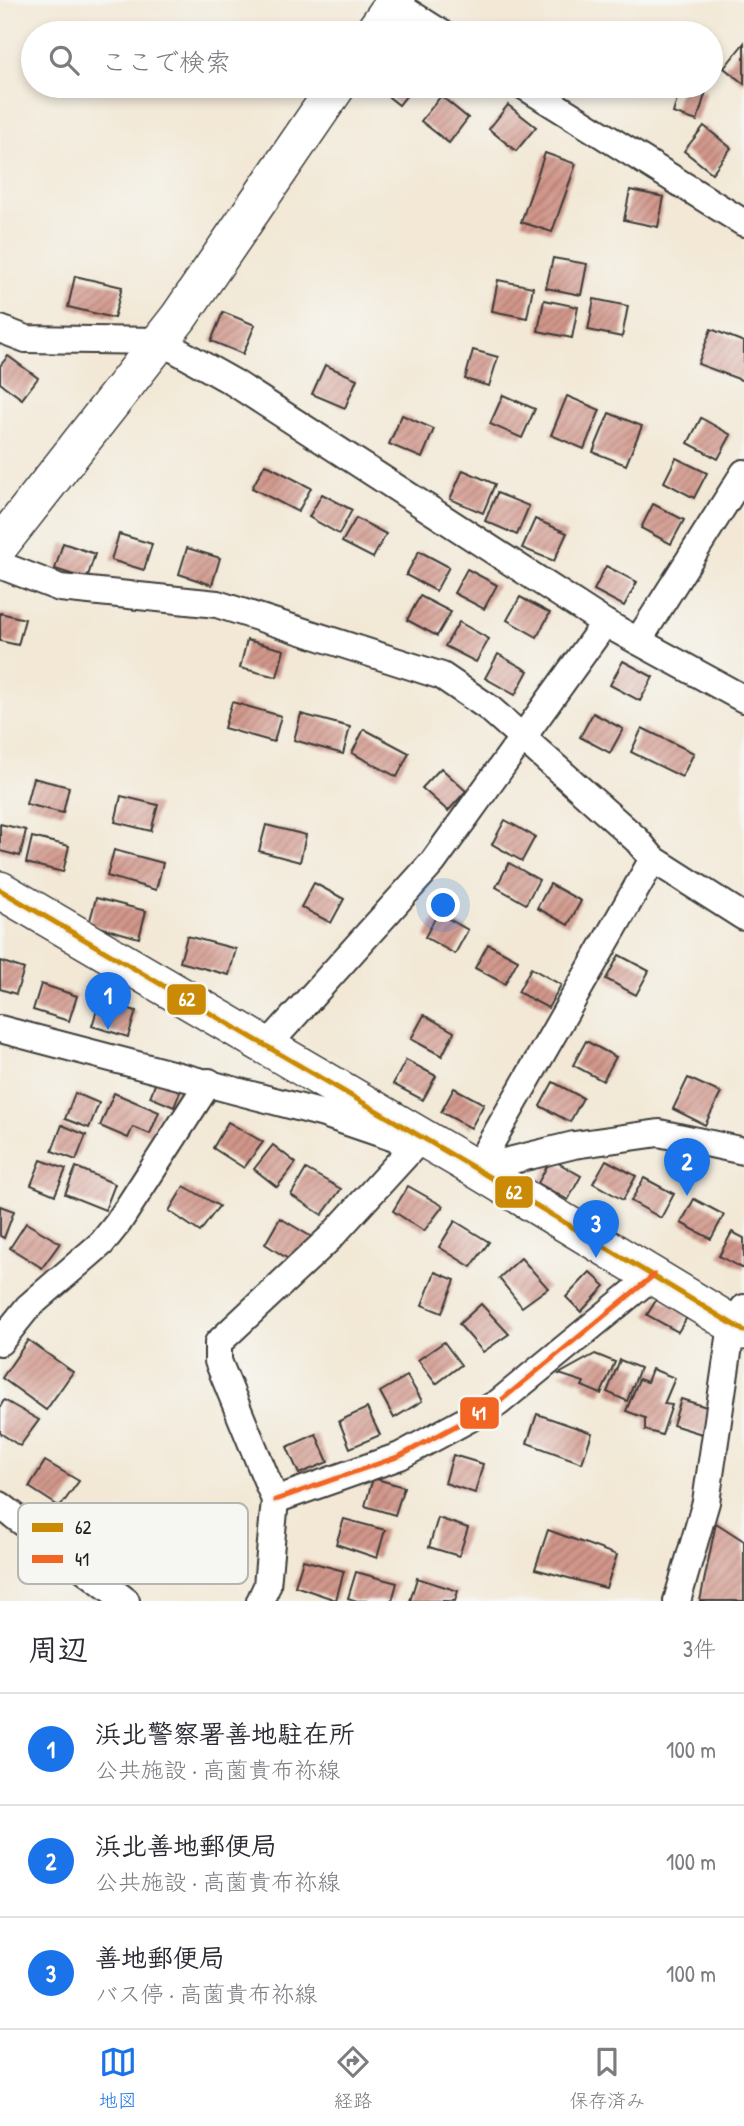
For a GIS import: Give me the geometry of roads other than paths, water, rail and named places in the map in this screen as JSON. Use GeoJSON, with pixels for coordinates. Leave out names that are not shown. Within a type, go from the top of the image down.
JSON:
{"type":"FeatureCollection","features":[{"type":"Feature","properties":{"kind":"main road"},"geometry":{"type":"LineString","coordinates":[[380,21],[393,1]]}},
{"type":"Feature","properties":{"kind":"main road"},"geometry":{"type":"LineString","coordinates":[[0,545],[160,341],[329,98]]}},
{"type":"Feature","properties":{"kind":"main road"},"geometry":{"type":"LineString","coordinates":[[0,890],[654,1275],[740,1321]]}},
{"type":"Feature","properties":{"kind":"street"},"geometry":{"type":"LineString","coordinates":[[393,1],[423,21]]}},
{"type":"Feature","properties":{"kind":"street"},"geometry":{"type":"LineString","coordinates":[[543,98],[744,223]]}},
{"type":"Feature","properties":{"kind":"street"},"geometry":{"type":"LineString","coordinates":[[0,329],[26,339],[160,341],[253,394],[605,623],[744,699]]}},
{"type":"Feature","properties":{"kind":"street"},"geometry":{"type":"LineString","coordinates":[[638,641],[744,473]]}},
{"type":"Feature","properties":{"kind":"street"},"geometry":{"type":"LineString","coordinates":[[0,565],[60,588],[217,604],[282,622],[442,676],[489,708],[637,840],[653,859],[744,917]]}},
{"type":"Feature","properties":{"kind":"street"},"geometry":{"type":"LineString","coordinates":[[266,1047],[433,862],[605,623]]}},
{"type":"Feature","properties":{"kind":"street"},"geometry":{"type":"LineString","coordinates":[[476,1169],[653,859]]}},
{"type":"Feature","properties":{"kind":"street"},"geometry":{"type":"LineString","coordinates":[[0,1029],[324,1114],[476,1169],[574,1145],[659,1133],[744,1151]]}},
{"type":"Feature","properties":{"kind":"street"},"geometry":{"type":"LineString","coordinates":[[0,1342],[28,1307],[96,1249],[118,1223],[209,1082]]}},
{"type":"Feature","properties":{"kind":"street"},"geometry":{"type":"LineString","coordinates":[[260,1601],[267,1586],[275,1500],[218,1361],[218,1343],[330,1238],[415,1145]]}},
{"type":"Feature","properties":{"kind":"street"},"geometry":{"type":"LineString","coordinates":[[275,1500],[400,1456],[498,1403],[654,1275]]}},
{"type":"Feature","properties":{"kind":"street"},"geometry":{"type":"LineString","coordinates":[[677,1601],[706,1502],[740,1321]]}},
{"type":"Feature","properties":{"kind":"street"},"geometry":{"type":"LineString","coordinates":[[0,1505],[18,1519]]}},
{"type":"Feature","properties":{"kind":"street"},"geometry":{"type":"LineString","coordinates":[[104,1584],[126,1601]]}},
{"type":"Feature","properties":{"kind":"place","name":"浜北警察署善地駐在所"},"geometry":{"type":"Point","coordinates":[108,1030]}},
{"type":"Feature","properties":{"kind":"place","name":"浜北善地郵便局"},"geometry":{"type":"Point","coordinates":[687,1196]}},
{"type":"Feature","properties":{"kind":"place","name":"善地郵便局"},"geometry":{"type":"Point","coordinates":[596,1258]}}]}
